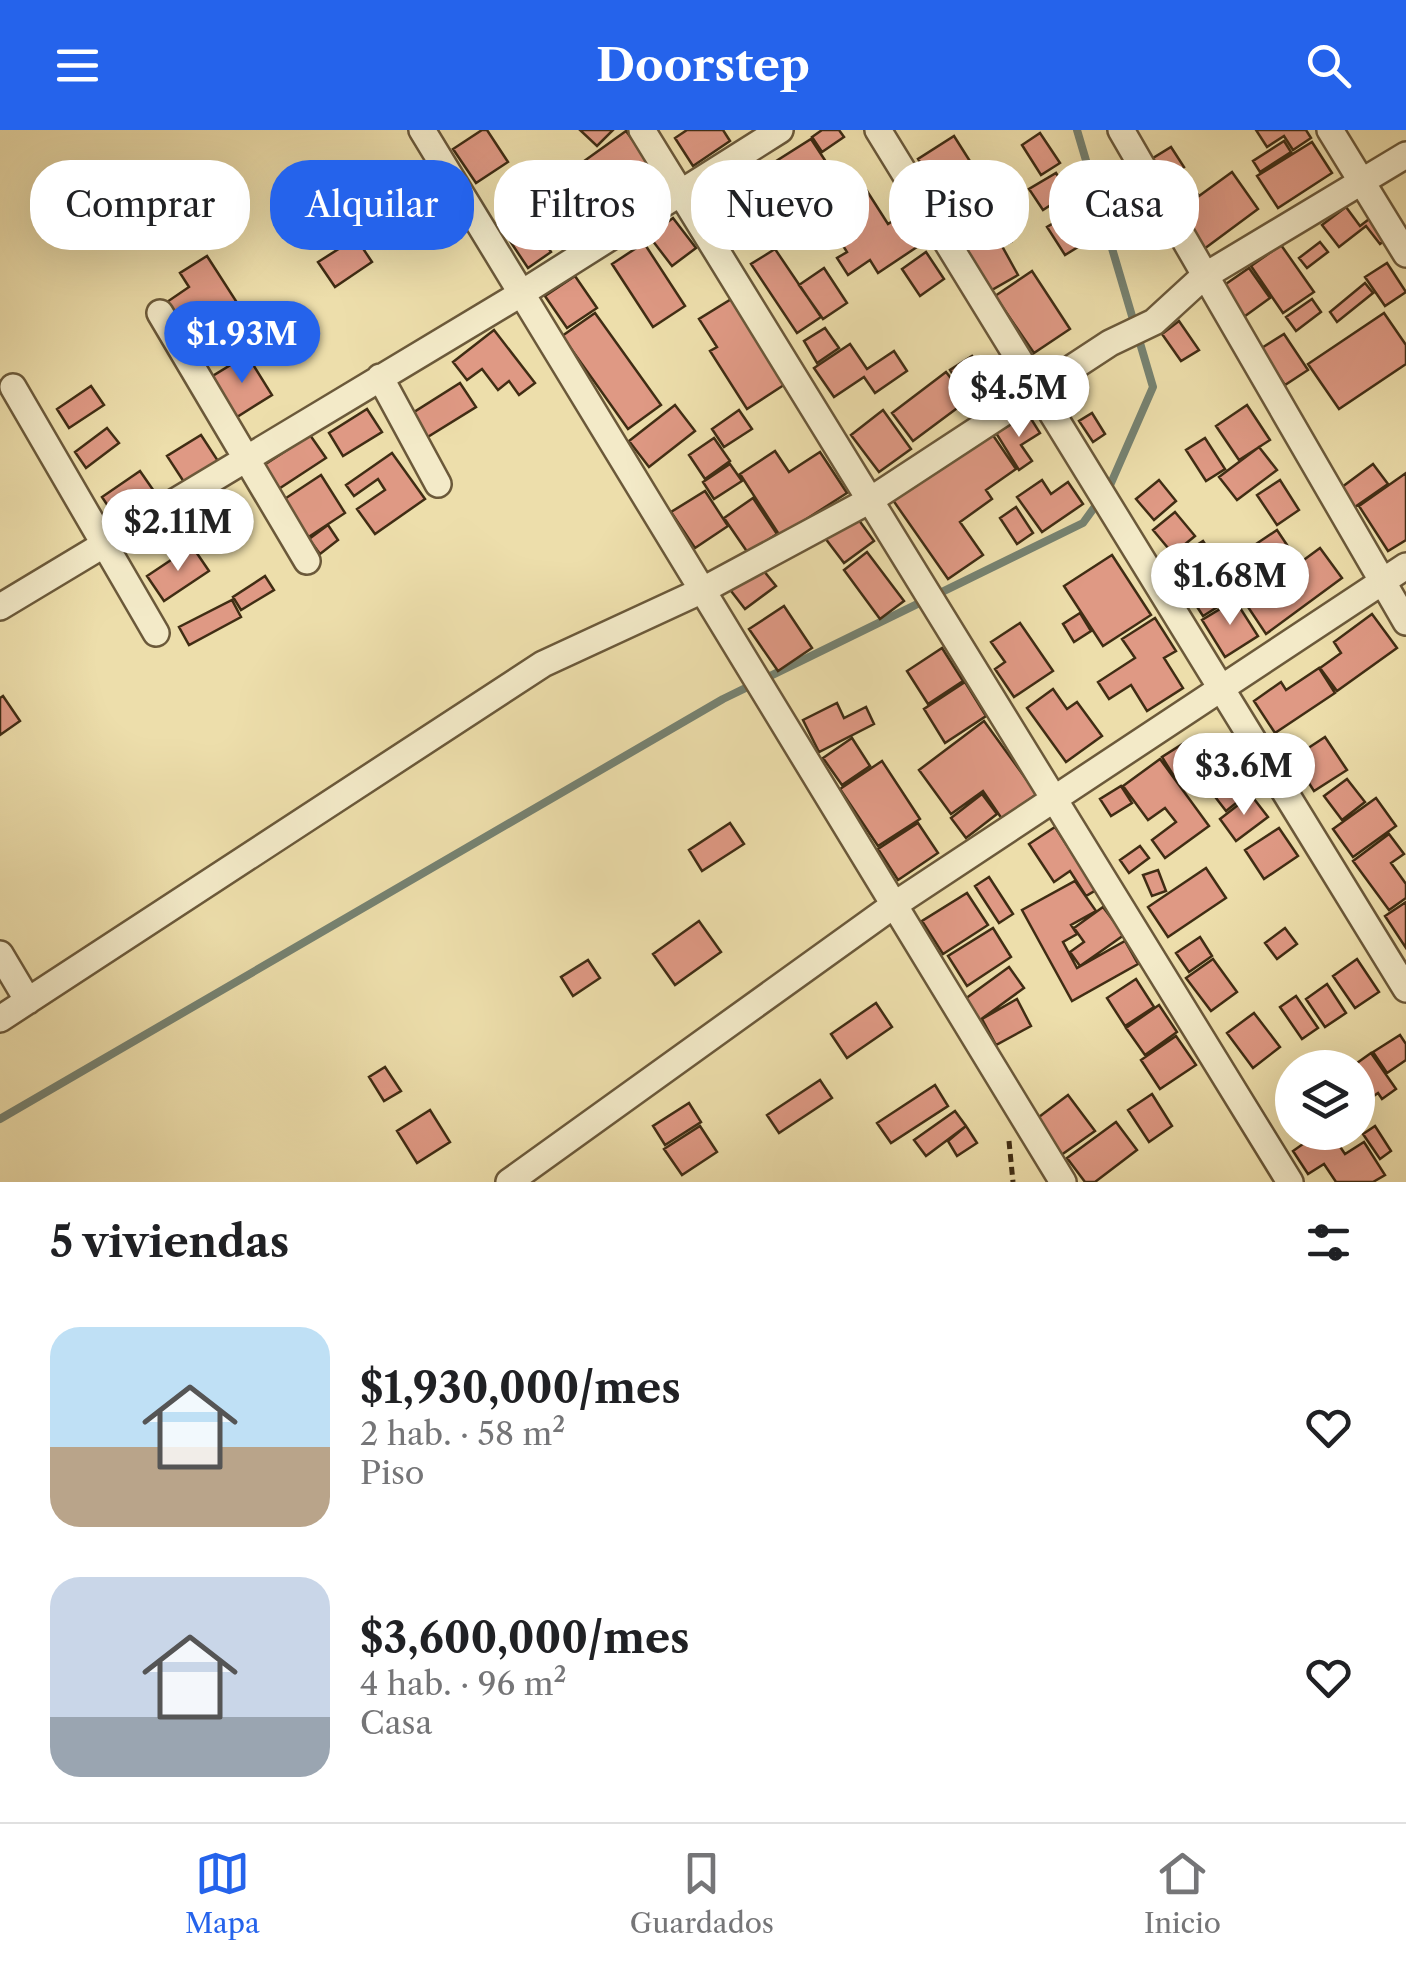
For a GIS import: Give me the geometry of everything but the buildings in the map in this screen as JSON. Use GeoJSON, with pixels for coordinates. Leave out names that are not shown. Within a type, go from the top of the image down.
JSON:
{"type":"FeatureCollection","features":[{"type":"Feature","properties":{"kind":"street"},"geometry":{"type":"LineString","coordinates":[[422,130],[1062,1182]]}},
{"type":"Feature","properties":{"kind":"street"},"geometry":{"type":"LineString","coordinates":[[642,130],[1290,1182]]}},
{"type":"Feature","properties":{"kind":"street"},"geometry":{"type":"LineString","coordinates":[[0,606],[522,294],[780,130]]}},
{"type":"Feature","properties":{"kind":"street"},"geometry":{"type":"LineString","coordinates":[[878,130],[1035,392],[1088,469],[1406,989]]}},
{"type":"Feature","properties":{"kind":"street"},"geometry":{"type":"LineString","coordinates":[[1121,130],[1406,622]]}},
{"type":"Feature","properties":{"kind":"street"},"geometry":{"type":"LineString","coordinates":[[1330,130],[1406,254]]}},
{"type":"Feature","properties":{"kind":"street"},"geometry":{"type":"LineString","coordinates":[[0,1020],[543,664],[702,590],[872,499],[1110,343],[1154,322],[1203,277],[1406,155]]}},
{"type":"Feature","properties":{"kind":"street"},"geometry":{"type":"LineString","coordinates":[[160,314],[306,562]]}},
{"type":"Feature","properties":{"kind":"street"},"geometry":{"type":"LineString","coordinates":[[380,378],[438,484]]}},
{"type":"Feature","properties":{"kind":"street"},"geometry":{"type":"LineString","coordinates":[[13,386],[156,633]]}},
{"type":"Feature","properties":{"kind":"street"},"geometry":{"type":"LineString","coordinates":[[509,1182],[894,905],[1406,566]]}},
{"type":"Feature","properties":{"kind":"street"},"geometry":{"type":"LineString","coordinates":[[0,954],[28,1001]]}},
{"type":"Feature","properties":{"kind":"waterway"},"geometry":{"type":"LineString","coordinates":[[1077,130],[1153,387],[1108,490]]}},
{"type":"Feature","properties":{"kind":"waterway"},"geometry":{"type":"LineString","coordinates":[[0,1119],[723,699],[1083,523],[1099,501]]}}]}
